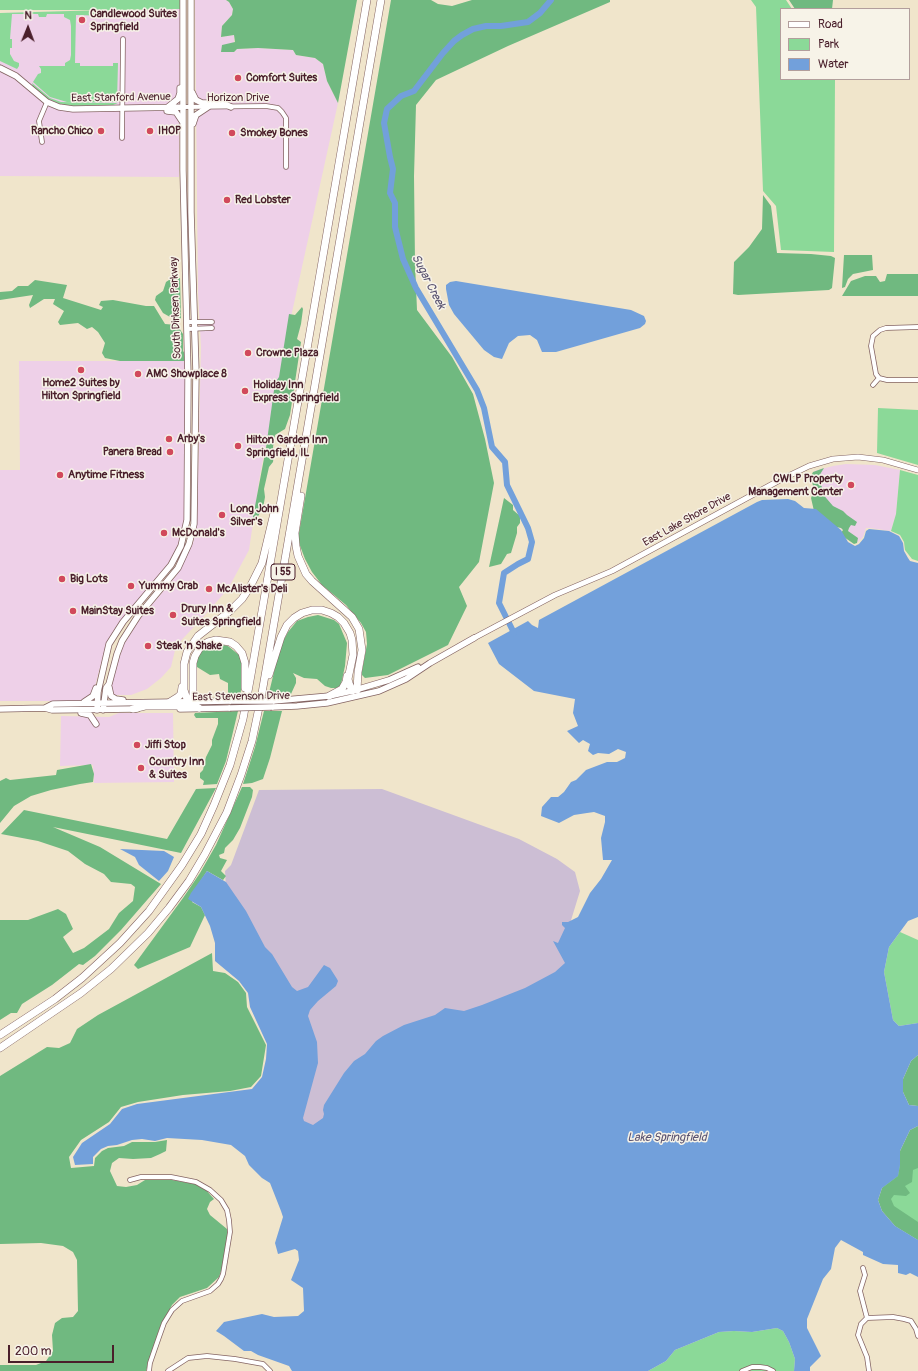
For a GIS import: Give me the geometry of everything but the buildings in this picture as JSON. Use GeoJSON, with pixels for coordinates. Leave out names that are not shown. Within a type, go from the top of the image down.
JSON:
{"type":"FeatureCollection","features":[{"type":"Feature","properties":{"kind":"highway","name":"I 55"},"geometry":{"type":"LineString","coordinates":[[0,1035],[54,999],[82,978],[120,943],[149,911],[182,865],[201,834],[232,760],[243,719],[367,0]]}},
{"type":"Feature","properties":{"kind":"highway","name":"I 55"},"geometry":{"type":"LineString","coordinates":[[0,1048],[66,1004],[97,981],[131,951],[170,908],[193,874],[224,818],[243,769],[252,741],[262,693],[381,0]]}},
{"type":"Feature","properties":{"kind":"highway"},"geometry":{"type":"LineString","coordinates":[[307,430],[301,496],[295,533],[296,546],[298,556],[306,574],[352,617],[359,630],[362,650],[355,692]]}},
{"type":"Feature","properties":{"kind":"highway"},"geometry":{"type":"LineString","coordinates":[[170,702],[181,694],[183,655],[188,645],[236,605],[246,594],[255,580],[268,544],[289,453]]}},
{"type":"Feature","properties":{"kind":"highway"},"geometry":{"type":"LineString","coordinates":[[252,741],[258,727],[266,687],[277,648],[284,630],[291,620],[302,613],[312,610],[322,610],[331,613],[341,620],[349,629],[352,640],[353,655],[348,683],[355,692]]}},
{"type":"Feature","properties":{"kind":"highway"},"geometry":{"type":"LineString","coordinates":[[198,636],[188,648],[184,659],[184,690],[191,702],[199,708]]}},
{"type":"Feature","properties":{"kind":"highway"},"geometry":{"type":"LineString","coordinates":[[191,702],[194,656],[199,649],[208,642],[216,640],[227,641],[236,646],[240,650],[244,659],[246,677],[232,760]]}},
{"type":"Feature","properties":{"kind":"highway"},"geometry":{"type":"LineString","coordinates":[[329,696],[340,691],[344,687],[352,649]]}},
{"type":"Feature","properties":{"kind":"highway"},"geometry":{"type":"LineString","coordinates":[[133,709],[145,706],[180,706],[191,702]]}},
{"type":"Feature","properties":{"kind":"main road","name":"South Dirksen Parkway"},"geometry":{"type":"LineString","coordinates":[[101,703],[98,692],[107,652],[116,632],[165,572],[176,556],[183,540],[187,520],[189,413],[188,322],[183,203],[183,0]]}},
{"type":"Feature","properties":{"kind":"main road","name":"South Dirksen Parkway"},"geometry":{"type":"LineString","coordinates":[[100,710],[101,703],[106,688],[109,684],[117,654],[124,636],[138,616],[178,568],[186,551],[195,518],[195,326],[190,150],[191,0]]}},
{"type":"Feature","properties":{"kind":"main road"},"geometry":{"type":"LineString","coordinates":[[168,107],[179,96],[180,72],[183,60]]}},
{"type":"Feature","properties":{"kind":"main road","name":"East Stanford Avenue"},"geometry":{"type":"LineString","coordinates":[[0,68],[16,76],[47,102],[68,109],[183,107]]}},
{"type":"Feature","properties":{"kind":"main road"},"geometry":{"type":"LineString","coordinates":[[191,91],[196,100],[200,103],[223,103],[232,107]]}},
{"type":"Feature","properties":{"kind":"main road"},"geometry":{"type":"LineString","coordinates":[[190,150],[193,140],[194,118],[197,114],[208,107]]}},
{"type":"Feature","properties":{"kind":"main road"},"geometry":{"type":"LineString","coordinates":[[150,108],[158,111],[174,111],[183,123]]}},
{"type":"Feature","properties":{"kind":"main road"},"geometry":{"type":"LineString","coordinates":[[155,584],[158,572]]}},
{"type":"Feature","properties":{"kind":"main road","name":"East Stevenson Drive"},"geometry":{"type":"LineString","coordinates":[[45,708],[53,704],[80,703],[191,702],[297,706],[327,703],[430,663],[474,638]]}},
{"type":"Feature","properties":{"kind":"main road"},"geometry":{"type":"LineString","coordinates":[[80,703],[93,696],[103,660],[107,652]]}},
{"type":"Feature","properties":{"kind":"main road"},"geometry":{"type":"LineString","coordinates":[[109,684],[110,694],[116,699],[148,699],[155,702]]}},
{"type":"Feature","properties":{"kind":"main road","name":"East Stevenson Drive"},"geometry":{"type":"LineString","coordinates":[[272,704],[355,692]]}},
{"type":"Feature","properties":{"kind":"main road"},"geometry":{"type":"LineString","coordinates":[[0,704],[11,708]]}},
{"type":"Feature","properties":{"kind":"main road","name":"East Stevenson Drive"},"geometry":{"type":"LineString","coordinates":[[0,709],[45,708],[52,710],[100,710],[199,708],[231,704]]}},
{"type":"Feature","properties":{"kind":"main road"},"geometry":{"type":"LineString","coordinates":[[52,710],[56,714],[90,715],[96,724]]}},
{"type":"Feature","properties":{"kind":"street"},"geometry":{"type":"LineString","coordinates":[[183,23],[191,23]]}},
{"type":"Feature","properties":{"kind":"street"},"geometry":{"type":"LineString","coordinates":[[122,138],[123,39]]}},
{"type":"Feature","properties":{"kind":"street"},"geometry":{"type":"LineString","coordinates":[[42,142],[39,121],[47,102]]}},
{"type":"Feature","properties":{"kind":"street","name":"Horizon Drive"},"geometry":{"type":"LineString","coordinates":[[183,107],[275,107],[285,116],[286,166]]}},
{"type":"Feature","properties":{"kind":"street"},"geometry":{"type":"LineString","coordinates":[[188,322],[195,326],[212,328]]}},
{"type":"Feature","properties":{"kind":"street"},"geometry":{"type":"LineString","coordinates":[[188,329],[212,322]]}},
{"type":"Feature","properties":{"kind":"street"},"geometry":{"type":"LineString","coordinates":[[918,327],[886,328],[880,330],[874,336],[871,350],[876,374],[879,378],[887,380],[918,380]]}},
{"type":"Feature","properties":{"kind":"street"},"geometry":{"type":"LineString","coordinates":[[873,384],[879,378]]}},
{"type":"Feature","properties":{"kind":"street","name":"East Lake Shore Drive"},"geometry":{"type":"LineString","coordinates":[[474,638],[555,594],[612,571],[777,482],[814,464],[833,459],[858,457],[883,460],[918,470]]}},
{"type":"Feature","properties":{"kind":"street"},"geometry":{"type":"LineString","coordinates":[[130,1180],[141,1177],[171,1177],[196,1182],[217,1195],[225,1205],[229,1220],[230,1232],[221,1279],[210,1290],[182,1301],[172,1310],[164,1323],[150,1363],[149,1371]]}},
{"type":"Feature","properties":{"kind":"street"},"geometry":{"type":"LineString","coordinates":[[863,1268],[865,1275],[860,1291],[867,1318]]}},
{"type":"Feature","properties":{"kind":"street"},"geometry":{"type":"LineString","coordinates":[[869,1371],[867,1357],[858,1335],[861,1324],[867,1318],[893,1317],[911,1321],[918,1336]]}},
{"type":"Feature","properties":{"kind":"street"},"geometry":{"type":"LineString","coordinates":[[168,1371],[188,1358],[207,1356],[263,1364],[270,1371]]}},
{"type":"Feature","properties":{"kind":"street"},"geometry":{"type":"LineString","coordinates":[[742,1371],[752,1367],[760,1367],[773,1371]]}},
{"type":"Feature","properties":{"kind":"shaded area"},"geometry":{"type":"Polygon","coordinates":[[[195,0],[226,0],[229,2],[233,9],[232,15],[222,26],[221,37],[234,35],[234,52],[237,49],[258,48],[293,50],[296,55],[315,58],[323,64],[327,81],[338,103],[291,317],[260,475],[249,550],[228,589],[176,646],[171,667],[161,678],[147,689],[131,695],[115,695],[111,688],[124,644],[140,619],[176,576],[193,543],[197,521],[201,347],[198,293],[195,0]]]}},
{"type":"Feature","properties":{"kind":"shaded area"},"geometry":{"type":"Polygon","coordinates":[[[180,9],[179,177],[0,176],[0,13],[180,9]]]}},
{"type":"Feature","properties":{"kind":"shaded area"},"geometry":{"type":"Polygon","coordinates":[[[19,361],[186,361],[185,518],[179,542],[171,560],[115,628],[103,656],[93,694],[85,700],[0,701],[0,470],[20,470],[19,361]]]}},
{"type":"Feature","properties":{"kind":"shaded area"},"geometry":{"type":"Polygon","coordinates":[[[846,464],[875,465],[900,470],[896,514],[891,531],[866,528],[863,537],[858,542],[851,542],[844,531],[815,508],[814,471],[846,464]]]}},
{"type":"Feature","properties":{"kind":"shaded area"},"geometry":{"type":"Polygon","coordinates":[[[119,713],[173,713],[174,782],[94,783],[93,765],[60,766],[61,716],[109,717],[119,713]]]}},
{"type":"Feature","properties":{"kind":"shaded area"},"geometry":{"type":"Polygon","coordinates":[[[382,789],[519,839],[557,859],[575,872],[580,891],[568,930],[569,965],[322,1130],[296,1124],[226,888],[225,871],[231,865],[259,790],[382,789]]]}},
{"type":"Feature","properties":{"kind":"green space"},"geometry":{"type":"Polygon","coordinates":[[[0,0],[180,0],[180,9],[111,10],[110,18],[108,16],[76,15],[75,63],[80,63],[80,66],[113,66],[113,63],[118,63],[117,102],[67,102],[50,97],[33,82],[38,74],[41,73],[39,66],[65,66],[65,63],[70,60],[70,20],[64,17],[64,14],[47,14],[46,17],[39,17],[38,14],[12,14],[10,39],[12,39],[12,48],[10,48],[10,54],[14,61],[19,63],[17,69],[0,61],[0,13],[106,10],[0,10],[0,0]]]}},
{"type":"Feature","properties":{"kind":"green space"},"geometry":{"type":"Polygon","coordinates":[[[226,0],[357,0],[338,103],[327,81],[323,64],[315,58],[296,55],[293,50],[258,48],[237,49],[234,52],[221,52],[222,45],[235,42],[234,35],[221,37],[222,26],[232,15],[233,9],[226,0]]]}},
{"type":"Feature","properties":{"kind":"green space"},"geometry":{"type":"Polygon","coordinates":[[[391,0],[431,0],[438,4],[452,6],[472,0],[610,0],[610,2],[508,46],[436,80],[416,105],[414,176],[417,310],[452,357],[473,394],[485,439],[494,483],[479,562],[459,587],[467,606],[448,645],[388,675],[365,678],[362,675],[362,671],[367,644],[366,632],[361,623],[346,605],[322,585],[312,572],[299,543],[299,533],[391,0]]]}},
{"type":"Feature","properties":{"kind":"green space"},"geometry":{"type":"Polygon","coordinates":[[[751,0],[786,0],[791,8],[780,8],[780,80],[835,80],[834,252],[781,250],[776,206],[763,191],[756,7],[751,0]]]}},
{"type":"Feature","properties":{"kind":"green space"},"geometry":{"type":"Polygon","coordinates":[[[789,0],[833,0],[832,8],[794,8],[789,0]]]}},
{"type":"Feature","properties":{"kind":"green space"},"geometry":{"type":"Polygon","coordinates":[[[32,83],[50,98],[61,102],[118,103],[113,105],[71,106],[60,104],[44,97],[33,87],[32,83]]]}},
{"type":"Feature","properties":{"kind":"green space"},"geometry":{"type":"Polygon","coordinates":[[[763,195],[771,206],[777,253],[811,254],[831,256],[835,258],[832,288],[829,290],[738,295],[733,294],[734,262],[749,247],[762,229],[763,195]]]}},
{"type":"Feature","properties":{"kind":"green space"},"geometry":{"type":"Polygon","coordinates":[[[844,255],[872,255],[873,270],[853,274],[848,279],[845,287],[842,288],[844,255]]]}},
{"type":"Feature","properties":{"kind":"green space"},"geometry":{"type":"Polygon","coordinates":[[[887,274],[918,274],[918,296],[842,296],[851,281],[865,276],[876,276],[880,282],[885,281],[887,274]]]}},
{"type":"Feature","properties":{"kind":"green space"},"geometry":{"type":"Polygon","coordinates":[[[180,278],[181,318],[177,321],[163,313],[155,300],[156,296],[163,291],[166,282],[180,278]]]}},
{"type":"Feature","properties":{"kind":"green space"},"geometry":{"type":"Polygon","coordinates":[[[35,280],[67,285],[63,298],[101,310],[103,307],[99,305],[101,301],[113,300],[154,306],[165,324],[177,325],[183,334],[183,351],[186,355],[186,361],[120,361],[105,358],[102,353],[105,343],[98,332],[92,327],[87,329],[78,323],[60,325],[58,322],[64,311],[53,304],[55,299],[44,299],[30,308],[29,305],[33,295],[0,300],[0,292],[12,291],[18,286],[28,286],[35,280]]]}},
{"type":"Feature","properties":{"kind":"green space"},"geometry":{"type":"Polygon","coordinates":[[[302,307],[301,324],[297,339],[301,342],[290,415],[285,429],[275,435],[273,462],[269,467],[264,489],[265,497],[263,508],[254,523],[252,522],[266,448],[275,383],[279,377],[289,314],[295,315],[302,307]]]}},
{"type":"Feature","properties":{"kind":"green space"},"geometry":{"type":"Polygon","coordinates":[[[878,408],[918,410],[918,465],[877,453],[878,408]]]}},
{"type":"Feature","properties":{"kind":"green space"},"geometry":{"type":"Polygon","coordinates":[[[824,468],[818,480],[822,487],[821,492],[833,506],[843,511],[857,522],[855,526],[851,525],[848,531],[858,538],[857,543],[854,544],[841,535],[843,530],[841,528],[836,527],[814,511],[811,498],[814,491],[811,476],[813,472],[824,468]]]}},
{"type":"Feature","properties":{"kind":"green space"},"geometry":{"type":"Polygon","coordinates":[[[900,470],[918,475],[918,561],[912,559],[905,550],[904,542],[900,535],[891,531],[896,514],[900,470]]]}},
{"type":"Feature","properties":{"kind":"green space"},"geometry":{"type":"Polygon","coordinates":[[[504,498],[513,505],[513,510],[520,516],[520,523],[517,527],[517,533],[511,553],[507,554],[501,564],[489,567],[504,498]]]}},
{"type":"Feature","properties":{"kind":"green space"},"geometry":{"type":"Polygon","coordinates":[[[318,615],[334,620],[339,624],[347,643],[345,666],[340,686],[331,688],[325,686],[317,679],[304,678],[293,673],[296,678],[296,683],[291,694],[278,697],[268,697],[280,647],[288,632],[297,621],[318,615]]]}},
{"type":"Feature","properties":{"kind":"green space"},"geometry":{"type":"Polygon","coordinates":[[[219,644],[228,646],[239,655],[242,665],[240,698],[228,698],[228,683],[220,679],[219,674],[210,675],[197,667],[197,658],[200,653],[206,647],[219,644]]]}},
{"type":"Feature","properties":{"kind":"green space"},"geometry":{"type":"Polygon","coordinates":[[[238,711],[226,761],[217,784],[203,785],[204,781],[200,778],[200,773],[203,770],[206,757],[212,745],[212,740],[218,724],[218,718],[196,718],[194,715],[195,713],[238,711]]]}},
{"type":"Feature","properties":{"kind":"green space"},"geometry":{"type":"Polygon","coordinates":[[[264,711],[282,711],[270,758],[263,779],[252,783],[243,784],[255,747],[264,711]]]}},
{"type":"Feature","properties":{"kind":"green space"},"geometry":{"type":"Polygon","coordinates":[[[91,764],[94,774],[93,782],[51,790],[31,796],[14,806],[0,823],[0,781],[6,778],[10,780],[56,775],[57,770],[91,764]]]}},
{"type":"Feature","properties":{"kind":"green space"},"geometry":{"type":"Polygon","coordinates":[[[242,787],[250,787],[253,790],[252,797],[240,828],[233,840],[225,848],[224,853],[219,855],[220,858],[227,860],[221,871],[226,876],[223,880],[207,871],[200,882],[192,902],[201,907],[205,915],[190,947],[138,969],[134,965],[183,898],[200,873],[216,845],[242,787]]]}},
{"type":"Feature","properties":{"kind":"green space"},"geometry":{"type":"Polygon","coordinates":[[[216,788],[181,853],[53,827],[100,847],[161,884],[121,930],[95,956],[83,965],[79,964],[52,985],[22,1004],[17,1013],[11,1013],[0,1020],[0,920],[28,920],[58,909],[66,914],[73,929],[63,937],[73,953],[84,948],[109,929],[119,913],[133,901],[135,887],[131,884],[111,882],[104,874],[85,864],[68,851],[38,841],[1,834],[24,810],[167,839],[196,789],[216,788]]]}},
{"type":"Feature","properties":{"kind":"green space"},"geometry":{"type":"Polygon","coordinates":[[[900,932],[918,940],[918,1023],[899,1026],[893,1020],[884,972],[889,947],[900,932]]]}},
{"type":"Feature","properties":{"kind":"green space"},"geometry":{"type":"Polygon","coordinates":[[[212,953],[213,971],[225,973],[238,982],[246,993],[247,1007],[266,1045],[261,1076],[251,1087],[230,1091],[183,1095],[138,1102],[121,1107],[109,1122],[81,1140],[69,1157],[71,1168],[94,1166],[95,1158],[102,1151],[108,1148],[124,1146],[132,1142],[155,1142],[167,1140],[166,1151],[151,1158],[119,1158],[112,1163],[110,1171],[117,1186],[126,1187],[137,1185],[145,1180],[172,1180],[195,1184],[206,1190],[214,1199],[210,1202],[207,1209],[210,1215],[227,1229],[228,1234],[219,1277],[207,1288],[180,1297],[172,1305],[159,1330],[146,1371],[0,1371],[0,1365],[36,1365],[46,1361],[53,1351],[52,1335],[55,1323],[62,1318],[73,1317],[78,1311],[77,1260],[73,1252],[63,1246],[41,1243],[0,1244],[0,1076],[47,1047],[59,1048],[70,1043],[77,1029],[98,1015],[212,953]]]}},
{"type":"Feature","properties":{"kind":"green space"},"geometry":{"type":"Polygon","coordinates":[[[918,1055],[918,1106],[909,1105],[903,1092],[903,1079],[911,1061],[918,1055]]]}},
{"type":"Feature","properties":{"kind":"green space"},"geometry":{"type":"Polygon","coordinates":[[[918,1126],[918,1240],[895,1226],[882,1188],[918,1126]]]}},
{"type":"Feature","properties":{"kind":"green space"},"geometry":{"type":"Polygon","coordinates":[[[918,1126],[918,1168],[913,1170],[912,1182],[905,1186],[910,1193],[906,1196],[894,1195],[891,1199],[894,1206],[918,1222],[918,1240],[895,1226],[882,1211],[878,1200],[882,1188],[898,1176],[900,1151],[910,1130],[918,1126]]]}},
{"type":"Feature","properties":{"kind":"green space"},"geometry":{"type":"Polygon","coordinates":[[[777,1328],[783,1331],[789,1342],[795,1359],[794,1371],[648,1371],[666,1361],[675,1350],[719,1332],[752,1332],[777,1328]]]}},
{"type":"Feature","properties":{"kind":"water"},"geometry":{"type":"Polygon","coordinates":[[[456,281],[631,310],[644,316],[646,321],[640,328],[556,352],[542,352],[537,340],[530,335],[518,336],[509,343],[502,359],[494,357],[484,350],[454,314],[449,305],[446,285],[450,282],[456,281]]]}},
{"type":"Feature","properties":{"kind":"water","name":"Lake Springfield"},"geometry":{"type":"Polygon","coordinates":[[[788,499],[795,501],[804,508],[816,509],[841,530],[848,542],[855,546],[864,538],[866,531],[869,529],[889,531],[899,536],[903,543],[904,551],[910,561],[918,563],[918,917],[908,921],[889,947],[884,972],[893,1020],[899,1026],[918,1023],[918,1055],[911,1061],[903,1079],[903,1092],[909,1105],[918,1106],[918,1126],[910,1130],[900,1151],[898,1176],[882,1188],[878,1200],[882,1211],[895,1226],[918,1240],[918,1277],[910,1273],[906,1275],[898,1273],[898,1265],[883,1264],[863,1255],[863,1252],[841,1240],[835,1248],[831,1269],[823,1279],[807,1319],[807,1328],[821,1356],[810,1367],[810,1371],[794,1371],[795,1359],[789,1342],[783,1331],[777,1328],[752,1332],[719,1332],[675,1350],[666,1361],[648,1371],[292,1371],[289,1366],[251,1351],[244,1351],[216,1331],[224,1322],[262,1314],[274,1317],[298,1316],[304,1311],[303,1288],[291,1280],[299,1260],[298,1251],[295,1249],[278,1254],[275,1243],[283,1217],[270,1183],[262,1178],[249,1165],[245,1156],[231,1145],[202,1140],[167,1138],[155,1141],[142,1139],[132,1140],[101,1149],[93,1157],[93,1164],[75,1165],[73,1157],[82,1143],[110,1124],[122,1109],[137,1104],[252,1089],[262,1077],[266,1059],[267,1044],[250,1007],[248,993],[239,981],[215,961],[215,943],[210,926],[201,907],[188,899],[191,893],[207,871],[226,882],[246,911],[265,947],[272,954],[292,987],[297,991],[308,987],[324,965],[330,968],[337,979],[338,981],[336,986],[318,1001],[310,1010],[308,1016],[317,1042],[318,1063],[303,1118],[304,1121],[313,1125],[323,1118],[324,1105],[344,1073],[354,1061],[365,1054],[376,1041],[383,1036],[404,1025],[435,1015],[445,1008],[464,1011],[482,1005],[525,988],[555,972],[565,963],[553,941],[558,943],[565,928],[562,925],[562,922],[568,922],[578,917],[590,893],[601,879],[612,860],[603,860],[601,838],[605,816],[594,812],[587,813],[574,815],[559,823],[541,816],[542,807],[551,797],[558,797],[564,792],[571,782],[576,780],[586,770],[607,762],[617,762],[625,758],[626,752],[618,749],[609,754],[598,753],[593,755],[588,751],[590,744],[583,740],[579,743],[567,731],[578,726],[573,713],[575,699],[534,691],[499,664],[488,643],[528,621],[538,628],[539,620],[757,502],[762,500],[788,499]]]}},
{"type":"Feature","properties":{"kind":"water"},"geometry":{"type":"Polygon","coordinates":[[[120,849],[164,851],[174,857],[168,871],[159,881],[139,865],[135,857],[120,849]]]}},
{"type":"Feature","properties":{"kind":"waterway","name":"Sugar Creek"},"geometry":{"type":"LineString","coordinates":[[514,633],[499,603],[504,573],[528,559],[532,542],[528,528],[507,485],[505,462],[492,447],[484,408],[477,390],[416,288],[403,259],[395,227],[395,203],[390,193],[393,169],[384,123],[387,109],[401,96],[414,91],[443,53],[462,35],[473,29],[486,26],[501,26],[528,22],[540,13],[551,0]]}},
{"type":"Feature","properties":{"kind":"place","name":"Candlewood Suites Springfield"},"geometry":{"type":"Point","coordinates":[82,20]}},
{"type":"Feature","properties":{"kind":"place","name":"Comfort Suites"},"geometry":{"type":"Point","coordinates":[238,78]}},
{"type":"Feature","properties":{"kind":"place","name":"Rancho Chico"},"geometry":{"type":"Point","coordinates":[101,131]}},
{"type":"Feature","properties":{"kind":"place","name":"IHOP"},"geometry":{"type":"Point","coordinates":[150,131]}},
{"type":"Feature","properties":{"kind":"place","name":"Smokey Bones"},"geometry":{"type":"Point","coordinates":[232,133]}},
{"type":"Feature","properties":{"kind":"place","name":"Red Lobster"},"geometry":{"type":"Point","coordinates":[227,200]}},
{"type":"Feature","properties":{"kind":"place","name":"Crowne Plaza"},"geometry":{"type":"Point","coordinates":[248,353]}},
{"type":"Feature","properties":{"kind":"place","name":"Home2 Suites by Hilton Springfield"},"geometry":{"type":"Point","coordinates":[81,370]}},
{"type":"Feature","properties":{"kind":"place","name":"AMC Showplace 8"},"geometry":{"type":"Point","coordinates":[138,374]}},
{"type":"Feature","properties":{"kind":"place","name":"Holiday Inn Express Springfield"},"geometry":{"type":"Point","coordinates":[245,391]}},
{"type":"Feature","properties":{"kind":"place","name":"Arby's"},"geometry":{"type":"Point","coordinates":[169,439]}},
{"type":"Feature","properties":{"kind":"place","name":"Hilton Garden Inn Springfield, IL"},"geometry":{"type":"Point","coordinates":[238,446]}},
{"type":"Feature","properties":{"kind":"place","name":"Panera Bread"},"geometry":{"type":"Point","coordinates":[170,452]}},
{"type":"Feature","properties":{"kind":"place","name":"Anytime Fitness"},"geometry":{"type":"Point","coordinates":[60,475]}},
{"type":"Feature","properties":{"kind":"place","name":"CWLP Property Management Center"},"geometry":{"type":"Point","coordinates":[851,485]}},
{"type":"Feature","properties":{"kind":"place","name":"Long John Silver's"},"geometry":{"type":"Point","coordinates":[222,515]}},
{"type":"Feature","properties":{"kind":"place","name":"McDonald's"},"geometry":{"type":"Point","coordinates":[164,533]}},
{"type":"Feature","properties":{"kind":"place","name":"Big Lots"},"geometry":{"type":"Point","coordinates":[62,579]}},
{"type":"Feature","properties":{"kind":"place","name":"Yummy Crab"},"geometry":{"type":"Point","coordinates":[131,586]}},
{"type":"Feature","properties":{"kind":"place","name":"McAlister's Deli"},"geometry":{"type":"Point","coordinates":[209,589]}},
{"type":"Feature","properties":{"kind":"place","name":"MainStay Suites"},"geometry":{"type":"Point","coordinates":[73,611]}},
{"type":"Feature","properties":{"kind":"place","name":"Drury Inn & Suites Springfield"},"geometry":{"type":"Point","coordinates":[173,615]}},
{"type":"Feature","properties":{"kind":"place","name":"Steak 'n Shake"},"geometry":{"type":"Point","coordinates":[148,646]}},
{"type":"Feature","properties":{"kind":"place","name":"Jiffi Stop"},"geometry":{"type":"Point","coordinates":[137,745]}},
{"type":"Feature","properties":{"kind":"place","name":"Country Inn & Suites"},"geometry":{"type":"Point","coordinates":[141,768]}}]}
